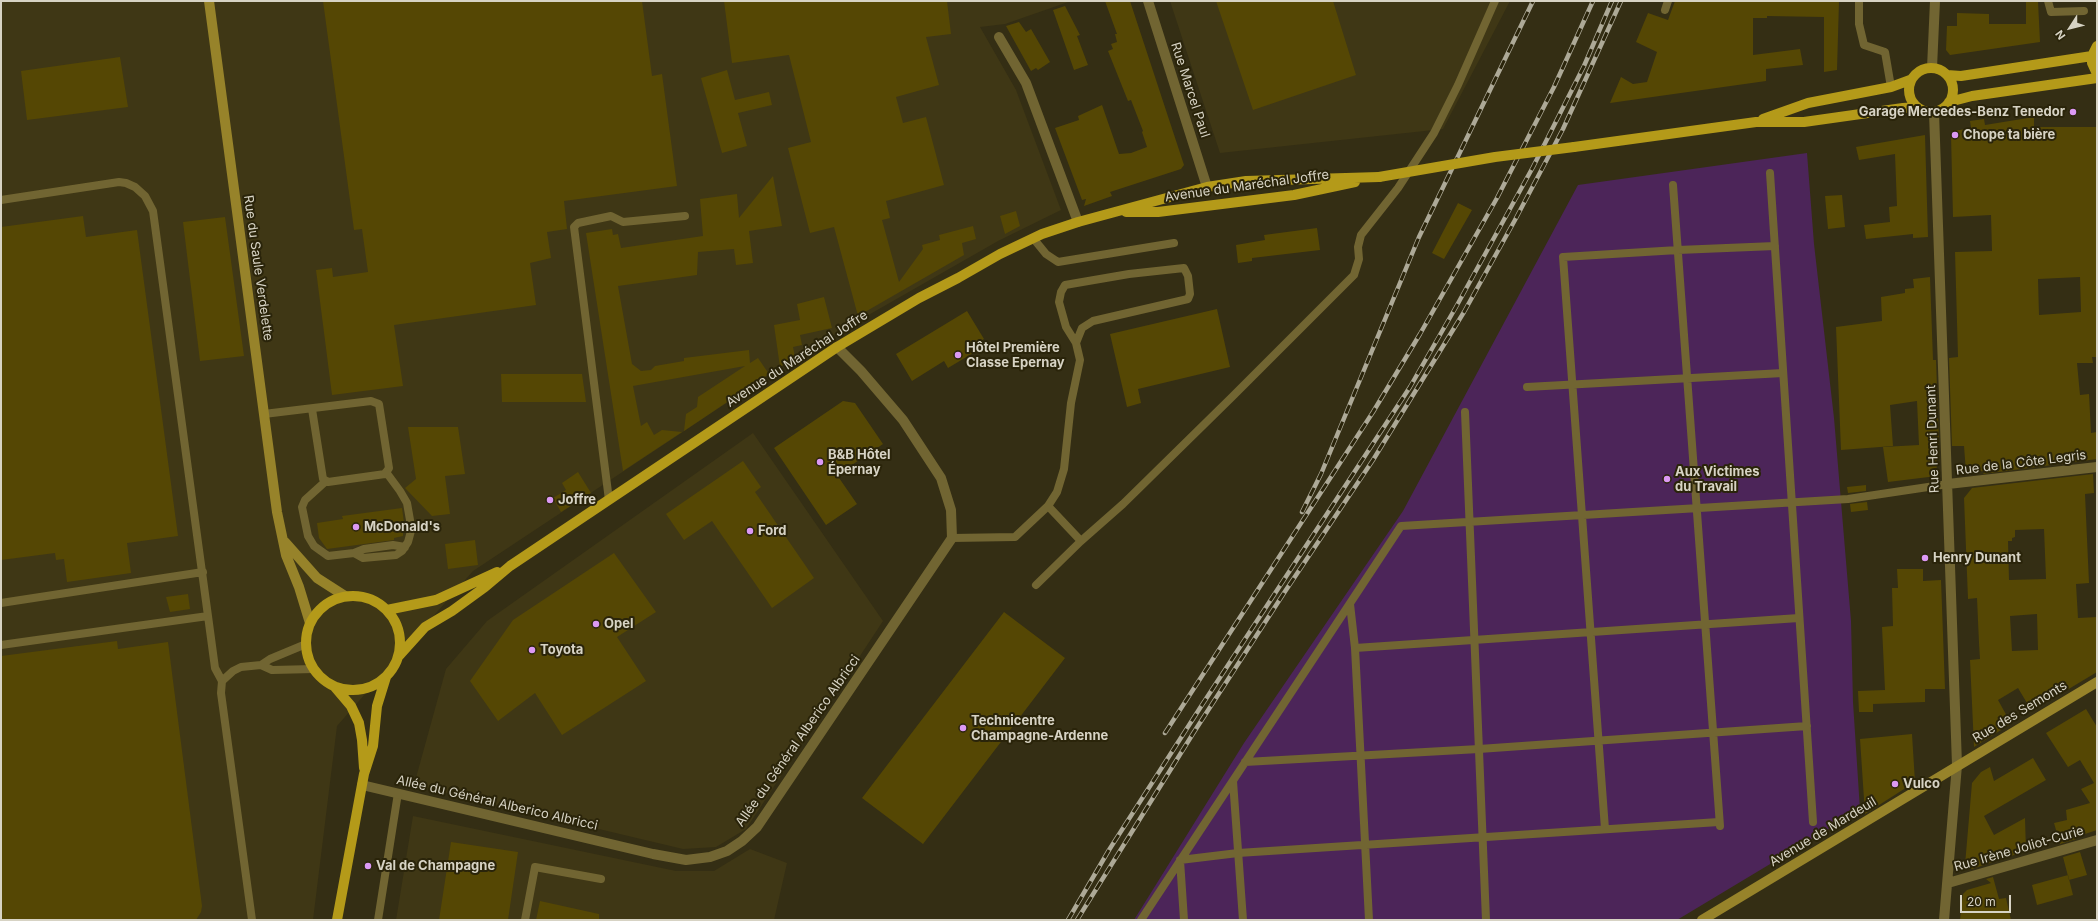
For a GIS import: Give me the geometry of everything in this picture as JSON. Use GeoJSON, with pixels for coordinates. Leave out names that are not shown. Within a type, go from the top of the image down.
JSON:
{"type":"FeatureCollection","features":[{"type":"Feature","properties":{"kind":"main road"},"geometry":{"type":"LineString","coordinates":[[2097,46],[2092,56],[2092,63],[2097,74]]}},
{"type":"Feature","properties":{"kind":"main road"},"geometry":{"type":"LineString","coordinates":[[1947,75],[1961,76],[2092,56]]}},
{"type":"Feature","properties":{"kind":"main road"},"geometry":{"type":"LineString","coordinates":[[1756,122],[1808,103],[1892,87],[1910,80],[1919,71],[1932,68],[1940,70],[1947,75],[1953,88],[1950,102]]}},
{"type":"Feature","properties":{"kind":"main road"},"geometry":{"type":"LineString","coordinates":[[1379,177],[1495,157],[1756,122],[1804,122],[1917,107],[1928,112],[1934,112],[1940,110],[1950,102],[1972,96],[2097,78]]}},
{"type":"Feature","properties":{"kind":"main road"},"geometry":{"type":"LineString","coordinates":[[1910,80],[1909,95],[1917,107]]}},
{"type":"Feature","properties":{"kind":"main road","name":"Avenue du Maréchal Joffre"},"geometry":{"type":"LineString","coordinates":[[398,657],[425,627],[452,611],[510,566],[837,347],[919,298],[1034,238],[1078,222],[1207,186],[1246,181],[1379,177]]}},
{"type":"Feature","properties":{"kind":"main road","name":"Avenue du Maréchal Joffre"},"geometry":{"type":"LineString","coordinates":[[1118,211],[1158,212],[1294,195],[1379,177]]}},
{"type":"Feature","properties":{"kind":"main road","name":"Avenue du Maréchal Joffre"},"geometry":{"type":"LineString","coordinates":[[387,610],[436,600],[510,566]]}},
{"type":"Feature","properties":{"kind":"main road"},"geometry":{"type":"LineString","coordinates":[[337,920],[364,774],[373,746],[377,706],[386,677],[398,657],[400,645],[399,632],[395,620],[387,610],[375,601],[360,596],[345,596],[331,601],[319,610],[310,623],[306,644],[314,669],[322,678],[334,686],[351,706],[359,723],[362,740],[364,774]]}},
{"type":"Feature","properties":{"kind":"main road"},"geometry":{"type":"LineString","coordinates":[[334,686],[348,690],[361,689],[375,685],[386,677]]}},
{"type":"Feature","properties":{"kind":"street","name":"Rue du Saule Verdelette"},"geometry":{"type":"LineString","coordinates":[[209,1],[277,512],[286,555],[304,600],[310,623]]}},
{"type":"Feature","properties":{"kind":"street","name":"Rue Marcel Paul"},"geometry":{"type":"LineString","coordinates":[[1148,1],[1207,186]]}},
{"type":"Feature","properties":{"kind":"street"},"geometry":{"type":"LineString","coordinates":[[1932,68],[1935,1]]}},
{"type":"Feature","properties":{"kind":"street"},"geometry":{"type":"LineString","coordinates":[[999,37],[1026,83],[1078,222]]}},
{"type":"Feature","properties":{"kind":"street","name":"Rue Henri Dunant"},"geometry":{"type":"LineString","coordinates":[[1934,112],[1957,765],[1944,920]]}},
{"type":"Feature","properties":{"kind":"street"},"geometry":{"type":"LineString","coordinates":[[837,347],[861,371],[903,420],[941,478],[951,510],[952,538]]}},
{"type":"Feature","properties":{"kind":"street","name":"Rue de la Côte Legris"},"geometry":{"type":"LineString","coordinates":[[1948,484],[2097,467]]}},
{"type":"Feature","properties":{"kind":"street","name":"Allée du Général Alberico Albricci"},"geometry":{"type":"LineString","coordinates":[[362,785],[666,857],[686,860],[710,857],[727,851],[742,841],[757,827],[952,538]]}},
{"type":"Feature","properties":{"kind":"street","name":"Rue du Saule Verdelette"},"geometry":{"type":"LineString","coordinates":[[283,539],[295,555],[317,578],[345,596]]}},
{"type":"Feature","properties":{"kind":"street","name":"Rue des Semonts"},"geometry":{"type":"LineString","coordinates":[[1957,765],[2097,682]]}},
{"type":"Feature","properties":{"kind":"street","name":"Avenue de Mardeuil"},"geometry":{"type":"LineString","coordinates":[[1702,920],[1957,765]]}},
{"type":"Feature","properties":{"kind":"street","name":"Rue Irène Joliot-Curie"},"geometry":{"type":"LineString","coordinates":[[1948,883],[2097,840]]}},
{"type":"Feature","properties":{"kind":"lane"},"geometry":{"type":"LineString","coordinates":[[1036,585],[1081,540],[1123,504],[1354,274],[1359,259],[1358,247],[1361,234],[1398,188],[1434,133],[1458,85],[1495,1]]}},
{"type":"Feature","properties":{"kind":"lane"},"geometry":{"type":"LineString","coordinates":[[1665,10],[1668,1]]}},
{"type":"Feature","properties":{"kind":"lane"},"geometry":{"type":"LineString","coordinates":[[1859,1],[1859,24],[1864,45],[1885,52],[1892,87]]}},
{"type":"Feature","properties":{"kind":"lane"},"geometry":{"type":"LineString","coordinates":[[2048,1],[2051,12],[2084,11]]}},
{"type":"Feature","properties":{"kind":"lane"},"geometry":{"type":"LineString","coordinates":[[1770,173],[1813,822]]}},
{"type":"Feature","properties":{"kind":"lane"},"geometry":{"type":"LineString","coordinates":[[1,200],[119,182],[135,187],[145,196],[153,211],[215,668],[222,681],[221,693],[252,920]]}},
{"type":"Feature","properties":{"kind":"lane"},"geometry":{"type":"LineString","coordinates":[[1180,860],[1238,853],[1365,846],[1605,829],[1719,824],[1673,185]]}},
{"type":"Feature","properties":{"kind":"lane"},"geometry":{"type":"LineString","coordinates":[[609,500],[574,227],[578,223],[610,216],[623,222],[685,216]]}},
{"type":"Feature","properties":{"kind":"lane"},"geometry":{"type":"LineString","coordinates":[[1034,238],[1046,254],[1058,262],[1174,243]]}},
{"type":"Feature","properties":{"kind":"lane"},"geometry":{"type":"LineString","coordinates":[[1605,829],[1592,633],[1563,257],[1775,246]]}},
{"type":"Feature","properties":{"kind":"lane"},"geometry":{"type":"LineString","coordinates":[[952,538],[1015,537],[1048,506],[1057,492],[1064,468],[1071,403],[1080,360],[1076,343],[1066,327],[1059,302],[1061,292],[1065,285],[1129,274],[1184,268],[1188,276],[1190,294],[1188,299],[1093,321],[1082,328],[1076,343]]}},
{"type":"Feature","properties":{"kind":"lane"},"geometry":{"type":"LineString","coordinates":[[1527,387],[1783,373]]}},
{"type":"Feature","properties":{"kind":"lane"},"geometry":{"type":"LineString","coordinates":[[264,414],[371,401],[378,404],[389,468],[386,472],[385,474],[326,481],[305,500],[302,507],[308,536],[314,546],[328,556],[354,553],[364,549],[393,545],[404,547],[408,542],[410,531],[407,503],[386,472]]}},
{"type":"Feature","properties":{"kind":"lane"},"geometry":{"type":"LineString","coordinates":[[312,409],[323,479],[326,481]]}},
{"type":"Feature","properties":{"kind":"lane"},"geometry":{"type":"LineString","coordinates":[[1465,412],[1476,640],[1486,920]]}},
{"type":"Feature","properties":{"kind":"lane"},"geometry":{"type":"LineString","coordinates":[[1141,920],[1401,526],[1848,499],[1948,484]]}},
{"type":"Feature","properties":{"kind":"lane"},"geometry":{"type":"LineString","coordinates":[[1048,506],[1081,540]]}},
{"type":"Feature","properties":{"kind":"lane"},"geometry":{"type":"LineString","coordinates":[[1,603],[203,572]]}},
{"type":"Feature","properties":{"kind":"lane"},"geometry":{"type":"LineString","coordinates":[[1350,604],[1355,648],[1369,920]]}},
{"type":"Feature","properties":{"kind":"lane"},"geometry":{"type":"LineString","coordinates":[[1,645],[208,616]]}},
{"type":"Feature","properties":{"kind":"lane"},"geometry":{"type":"LineString","coordinates":[[1355,648],[1799,618]]}},
{"type":"Feature","properties":{"kind":"lane"},"geometry":{"type":"LineString","coordinates":[[222,681],[233,671],[242,667],[261,665],[270,659],[306,644]]}},
{"type":"Feature","properties":{"kind":"lane"},"geometry":{"type":"LineString","coordinates":[[261,665],[272,670],[314,669]]}},
{"type":"Feature","properties":{"kind":"lane"},"geometry":{"type":"LineString","coordinates":[[1245,762],[1479,749],[1807,726]]}},
{"type":"Feature","properties":{"kind":"lane"},"geometry":{"type":"LineString","coordinates":[[1233,781],[1243,920]]}},
{"type":"Feature","properties":{"kind":"lane"},"geometry":{"type":"LineString","coordinates":[[378,920],[398,793]]}},
{"type":"Feature","properties":{"kind":"lane"},"geometry":{"type":"LineString","coordinates":[[1180,860],[1184,920]]}},
{"type":"Feature","properties":{"kind":"lane"},"geometry":{"type":"LineString","coordinates":[[525,920],[535,867],[601,879]]}},
{"type":"Feature","properties":{"kind":"shaded area"},"geometry":{"type":"Polygon","coordinates":[[[1,1],[1071,1],[1005,24],[980,27],[1016,90],[1061,210],[998,241],[802,353],[473,571],[337,726],[313,920],[1,920],[1,1]]]}},
{"type":"Feature","properties":{"kind":"shaded area"},"geometry":{"type":"Polygon","coordinates":[[[1170,1],[1510,1],[1443,129],[1220,153],[1170,1]]]}},
{"type":"Feature","properties":{"kind":"shaded area"},"geometry":{"type":"Polygon","coordinates":[[[1807,153],[1814,244],[1834,418],[1851,621],[1853,702],[1860,810],[1677,920],[1134,920],[1244,743],[1403,511],[1578,185],[1807,153]]]}},
{"type":"Feature","properties":{"kind":"shaded area"},"geometry":{"type":"Polygon","coordinates":[[[753,433],[883,621],[746,829],[716,847],[683,849],[414,785],[446,669],[487,621],[753,433]]]}},
{"type":"Feature","properties":{"kind":"shaded area"},"geometry":{"type":"Polygon","coordinates":[[[413,816],[676,871],[714,871],[750,849],[787,863],[774,920],[396,920],[413,816]]]}},
{"type":"Feature","properties":{"kind":"building"},"geometry":{"type":"Polygon","coordinates":[[[323,1],[642,1],[652,76],[662,74],[677,186],[564,201],[567,229],[547,232],[551,258],[530,263],[536,305],[394,325],[403,386],[332,395],[316,270],[332,268],[333,277],[368,272],[362,229],[354,230],[323,1]]]}},
{"type":"Feature","properties":{"kind":"building"},"geometry":{"type":"Polygon","coordinates":[[[724,1],[947,1],[951,34],[926,37],[939,85],[896,97],[903,123],[926,117],[944,185],[886,201],[890,218],[882,220],[899,282],[923,249],[922,245],[940,240],[939,235],[973,226],[976,239],[962,243],[964,255],[858,316],[834,227],[810,233],[788,148],[811,142],[789,55],[732,63],[724,1]]]}},
{"type":"Feature","properties":{"kind":"building"},"geometry":{"type":"Polygon","coordinates":[[[1105,1],[1130,1],[1184,165],[1181,169],[1110,192],[1112,196],[1084,206],[1086,199],[1082,200],[1055,128],[1079,120],[1078,116],[1102,105],[1119,154],[1131,153],[1147,147],[1142,132],[1143,131],[1131,100],[1128,101],[1108,51],[1113,49],[1111,44],[1117,42],[1115,34],[1117,34],[1105,1]]]}},
{"type":"Feature","properties":{"kind":"building"},"geometry":{"type":"Polygon","coordinates":[[[1216,1],[1333,1],[1356,75],[1253,110],[1216,1]]]}},
{"type":"Feature","properties":{"kind":"building"},"geometry":{"type":"Polygon","coordinates":[[[1675,1],[1839,1],[1837,70],[1824,72],[1824,17],[1767,16],[1767,18],[1753,18],[1753,55],[1800,49],[1803,65],[1766,69],[1766,81],[1610,103],[1621,77],[1633,84],[1647,82],[1657,52],[1636,42],[1648,13],[1668,20],[1675,1]]]}},
{"type":"Feature","properties":{"kind":"building"},"geometry":{"type":"Polygon","coordinates":[[[2026,1],[2038,1],[2040,42],[1950,55],[1946,50],[1947,26],[1957,26],[1957,13],[1989,14],[1989,24],[2026,24],[2026,1]]]}},
{"type":"Feature","properties":{"kind":"building"},"geometry":{"type":"Polygon","coordinates":[[[1065,6],[1080,35],[1077,36],[1088,65],[1074,70],[1053,10],[1065,6]]]}},
{"type":"Feature","properties":{"kind":"building"},"geometry":{"type":"Polygon","coordinates":[[[1019,22],[1026,32],[1031,29],[1050,62],[1038,70],[1036,68],[1031,71],[1006,26],[1019,22]]]}},
{"type":"Feature","properties":{"kind":"building"},"geometry":{"type":"Polygon","coordinates":[[[120,57],[128,107],[27,120],[21,71],[120,57]]]}},
{"type":"Feature","properties":{"kind":"building"},"geometry":{"type":"Polygon","coordinates":[[[727,70],[735,100],[769,92],[772,105],[738,113],[747,146],[722,153],[701,78],[727,70]]]}},
{"type":"Feature","properties":{"kind":"building"},"geometry":{"type":"Polygon","coordinates":[[[2034,117],[2034,127],[2097,127],[2097,357],[2092,357],[2093,363],[2077,363],[2080,395],[2089,394],[2091,433],[2097,432],[2097,459],[1983,474],[1985,471],[1966,472],[1964,446],[1952,446],[1949,358],[1958,357],[1955,252],[1992,251],[1991,215],[1953,217],[1951,135],[1954,131],[1971,128],[1970,121],[1984,119],[1985,125],[2034,117]],[[2080,277],[2038,279],[2039,315],[2081,312],[2080,277]]]}},
{"type":"Feature","properties":{"kind":"building"},"geometry":{"type":"Polygon","coordinates":[[[1925,135],[1928,237],[1913,238],[1913,234],[1866,239],[1864,225],[1890,222],[1889,207],[1897,206],[1895,154],[1859,160],[1856,147],[1925,135]]]}},
{"type":"Feature","properties":{"kind":"building"},"geometry":{"type":"Polygon","coordinates":[[[773,176],[782,226],[749,231],[753,263],[736,265],[734,249],[698,252],[697,275],[618,286],[632,364],[641,371],[651,370],[655,366],[684,361],[684,358],[749,350],[750,363],[758,358],[769,374],[684,431],[686,414],[697,407],[698,397],[745,366],[633,386],[641,426],[647,422],[654,435],[662,430],[682,432],[623,471],[586,233],[612,229],[613,235],[618,234],[621,248],[703,236],[700,199],[737,194],[739,218],[773,176]]]}},
{"type":"Feature","properties":{"kind":"building"},"geometry":{"type":"Polygon","coordinates":[[[1842,195],[1845,227],[1828,229],[1825,196],[1842,195]]]}},
{"type":"Feature","properties":{"kind":"building"},"geometry":{"type":"Polygon","coordinates":[[[1458,203],[1472,210],[1444,259],[1432,253],[1458,203]]]}},
{"type":"Feature","properties":{"kind":"building"},"geometry":{"type":"Polygon","coordinates":[[[1016,211],[1020,226],[1005,234],[1000,216],[1016,211]]]}},
{"type":"Feature","properties":{"kind":"building"},"geometry":{"type":"Polygon","coordinates":[[[83,216],[86,237],[137,230],[178,536],[127,543],[131,573],[67,582],[64,559],[56,560],[55,553],[1,560],[1,227],[83,216]]]}},
{"type":"Feature","properties":{"kind":"building"},"geometry":{"type":"Polygon","coordinates":[[[225,217],[244,356],[200,361],[183,222],[225,217]]]}},
{"type":"Feature","properties":{"kind":"building"},"geometry":{"type":"Polygon","coordinates":[[[1317,228],[1320,250],[1252,258],[1252,261],[1238,263],[1236,245],[1265,240],[1264,235],[1317,228]]]}},
{"type":"Feature","properties":{"kind":"building"},"geometry":{"type":"Polygon","coordinates":[[[1930,277],[1933,360],[1936,360],[1939,446],[1936,446],[1937,476],[1888,482],[1883,447],[1919,445],[1917,401],[1890,405],[1893,446],[1841,450],[1836,327],[1882,321],[1881,297],[1905,293],[1905,289],[1914,288],[1913,279],[1930,277]]]}},
{"type":"Feature","properties":{"kind":"building"},"geometry":{"type":"Polygon","coordinates":[[[824,297],[832,328],[800,335],[802,345],[793,347],[795,357],[780,367],[774,325],[800,320],[797,304],[824,297]]]}},
{"type":"Feature","properties":{"kind":"building"},"geometry":{"type":"Polygon","coordinates":[[[1217,309],[1230,367],[1138,389],[1141,403],[1127,407],[1110,334],[1217,309]]]}},
{"type":"Feature","properties":{"kind":"building"},"geometry":{"type":"Polygon","coordinates":[[[967,311],[984,339],[970,347],[973,353],[948,368],[944,361],[912,381],[896,354],[967,311]]]}},
{"type":"Feature","properties":{"kind":"building"},"geometry":{"type":"Polygon","coordinates":[[[501,374],[582,374],[586,402],[502,402],[501,374]]]}},
{"type":"Feature","properties":{"kind":"building","name":"B&B Hôtel Épernay"},"geometry":{"type":"Polygon","coordinates":[[[843,401],[855,403],[883,444],[837,475],[857,504],[826,525],[774,448],[843,401]]]}},
{"type":"Feature","properties":{"kind":"building"},"geometry":{"type":"Polygon","coordinates":[[[408,427],[458,427],[465,474],[445,476],[450,514],[432,516],[405,488],[416,479],[408,427]]]}},
{"type":"Feature","properties":{"kind":"building","name":"Ford"},"geometry":{"type":"Polygon","coordinates":[[[743,461],[761,487],[755,492],[814,578],[772,608],[712,521],[684,540],[666,514],[743,461]]]}},
{"type":"Feature","properties":{"kind":"building"},"geometry":{"type":"Polygon","coordinates":[[[578,472],[591,493],[561,512],[553,498],[566,490],[562,483],[578,472]]]}},
{"type":"Feature","properties":{"kind":"building"},"geometry":{"type":"Polygon","coordinates":[[[2093,474],[2094,493],[2085,494],[2089,583],[2076,584],[2078,618],[2097,617],[2097,672],[2047,702],[2027,703],[2018,688],[1998,700],[2008,718],[2009,725],[1974,747],[1970,660],[1980,659],[1977,598],[1968,599],[1964,498],[1972,488],[2093,474]],[[2044,529],[2015,530],[2015,537],[2012,538],[2012,541],[2008,541],[2009,580],[2046,579],[2044,529]],[[2037,614],[2010,616],[2012,651],[2038,650],[2037,614]]]}},
{"type":"Feature","properties":{"kind":"building"},"geometry":{"type":"Polygon","coordinates":[[[1866,485],[1866,491],[1848,493],[1847,487],[1866,485]]]}},
{"type":"Feature","properties":{"kind":"building"},"geometry":{"type":"Polygon","coordinates":[[[1867,502],[1868,510],[1851,512],[1850,504],[1867,502]]]}},
{"type":"Feature","properties":{"kind":"building"},"geometry":{"type":"Polygon","coordinates":[[[402,508],[405,530],[403,532],[403,536],[394,538],[394,540],[327,549],[319,538],[317,523],[343,519],[342,516],[402,508]]]}},
{"type":"Feature","properties":{"kind":"building"},"geometry":{"type":"Polygon","coordinates":[[[475,540],[478,565],[448,569],[445,544],[475,540]]]}},
{"type":"Feature","properties":{"kind":"building"},"geometry":{"type":"Polygon","coordinates":[[[614,553],[656,612],[617,637],[646,681],[562,735],[535,693],[498,721],[470,681],[513,620],[614,553]]]}},
{"type":"Feature","properties":{"kind":"building"},"geometry":{"type":"Polygon","coordinates":[[[1897,569],[1923,569],[1923,581],[1941,580],[1945,689],[1925,689],[1925,702],[1873,704],[1873,712],[1859,712],[1858,691],[1885,690],[1882,627],[1893,626],[1892,588],[1898,588],[1897,569]]]}},
{"type":"Feature","properties":{"kind":"building"},"geometry":{"type":"Polygon","coordinates":[[[188,594],[190,609],[170,612],[166,597],[188,594]]]}},
{"type":"Feature","properties":{"kind":"building","name":"Technicentre Champagne-Ardenne"},"geometry":{"type":"Polygon","coordinates":[[[1004,612],[1065,658],[923,844],[862,798],[1004,612]]]}},
{"type":"Feature","properties":{"kind":"building"},"geometry":{"type":"Polygon","coordinates":[[[117,641],[118,649],[168,642],[202,906],[201,912],[196,920],[1,920],[1,656],[117,641]]]}},
{"type":"Feature","properties":{"kind":"building"},"geometry":{"type":"Polygon","coordinates":[[[2086,709],[2097,727],[2097,830],[2060,844],[2054,823],[2067,820],[2066,810],[2090,803],[2081,789],[2094,783],[2080,760],[2068,767],[2046,733],[2086,709]]]}},
{"type":"Feature","properties":{"kind":"building"},"geometry":{"type":"Polygon","coordinates":[[[1912,734],[1915,782],[1865,814],[1860,739],[1912,734]]]}},
{"type":"Feature","properties":{"kind":"building"},"geometry":{"type":"Polygon","coordinates":[[[2033,758],[2046,780],[1984,816],[1994,835],[2025,818],[2026,851],[1972,869],[1965,865],[1972,783],[1981,772],[1990,767],[1994,781],[2033,758]]]}},
{"type":"Feature","properties":{"kind":"building"},"geometry":{"type":"Polygon","coordinates":[[[451,842],[518,852],[508,920],[439,920],[451,842]]]}},
{"type":"Feature","properties":{"kind":"building"},"geometry":{"type":"Polygon","coordinates":[[[2080,852],[2087,875],[2069,880],[2063,857],[2080,852]]]}},
{"type":"Feature","properties":{"kind":"building"},"geometry":{"type":"Polygon","coordinates":[[[2068,875],[2073,895],[2037,905],[2032,885],[2068,875]]]}},
{"type":"Feature","properties":{"kind":"building"},"geometry":{"type":"Polygon","coordinates":[[[1993,877],[1999,899],[2006,898],[2011,920],[1960,920],[1963,894],[1967,890],[1991,883],[1986,879],[1993,877]]]}},
{"type":"Feature","properties":{"kind":"building"},"geometry":{"type":"Polygon","coordinates":[[[540,901],[599,914],[599,920],[536,920],[540,901]]]}},
{"type":"Feature","properties":{"kind":"railway"},"geometry":{"type":"LineString","coordinates":[[1302,512],[1321,474],[1419,237],[1533,1]]}},
{"type":"Feature","properties":{"kind":"railway"},"geometry":{"type":"LineString","coordinates":[[1165,733],[1373,412],[1420,334],[1497,198],[1554,87],[1593,1]]}},
{"type":"Feature","properties":{"kind":"railway"},"geometry":{"type":"LineString","coordinates":[[1068,920],[1109,850],[1200,708],[1410,387],[1533,167],[1584,66],[1612,1]]}},
{"type":"Feature","properties":{"kind":"railway"},"geometry":{"type":"LineString","coordinates":[[1077,920],[1194,732],[1284,593],[1373,460],[1464,312],[1563,129],[1621,1]]}},
{"type":"Feature","properties":{"kind":"place","name":"Garage Mercedes-Benz Tenedor"},"geometry":{"type":"Point","coordinates":[2073,112]}},
{"type":"Feature","properties":{"kind":"place","name":"Chope ta bière"},"geometry":{"type":"Point","coordinates":[1955,135]}},
{"type":"Feature","properties":{"kind":"place","name":"Hôtel Première Classe Epernay"},"geometry":{"type":"Point","coordinates":[958,355]}},
{"type":"Feature","properties":{"kind":"place","name":"B&B Hôtel Épernay"},"geometry":{"type":"Point","coordinates":[820,462]}},
{"type":"Feature","properties":{"kind":"place","name":"Aux Victimes du Travail"},"geometry":{"type":"Point","coordinates":[1667,479]}},
{"type":"Feature","properties":{"kind":"place","name":"Joffre"},"geometry":{"type":"Point","coordinates":[550,500]}},
{"type":"Feature","properties":{"kind":"place","name":"McDonald's"},"geometry":{"type":"Point","coordinates":[356,527]}},
{"type":"Feature","properties":{"kind":"place","name":"Ford"},"geometry":{"type":"Point","coordinates":[750,531]}},
{"type":"Feature","properties":{"kind":"place","name":"Henry Dunant"},"geometry":{"type":"Point","coordinates":[1925,558]}},
{"type":"Feature","properties":{"kind":"place","name":"Opel"},"geometry":{"type":"Point","coordinates":[596,624]}},
{"type":"Feature","properties":{"kind":"place","name":"Toyota"},"geometry":{"type":"Point","coordinates":[532,650]}},
{"type":"Feature","properties":{"kind":"place","name":"Technicentre Champagne-Ardenne"},"geometry":{"type":"Point","coordinates":[963,728]}},
{"type":"Feature","properties":{"kind":"place","name":"Vulco"},"geometry":{"type":"Point","coordinates":[1895,784]}},
{"type":"Feature","properties":{"kind":"place","name":"Val de Champagne"},"geometry":{"type":"Point","coordinates":[368,866]}}]}
